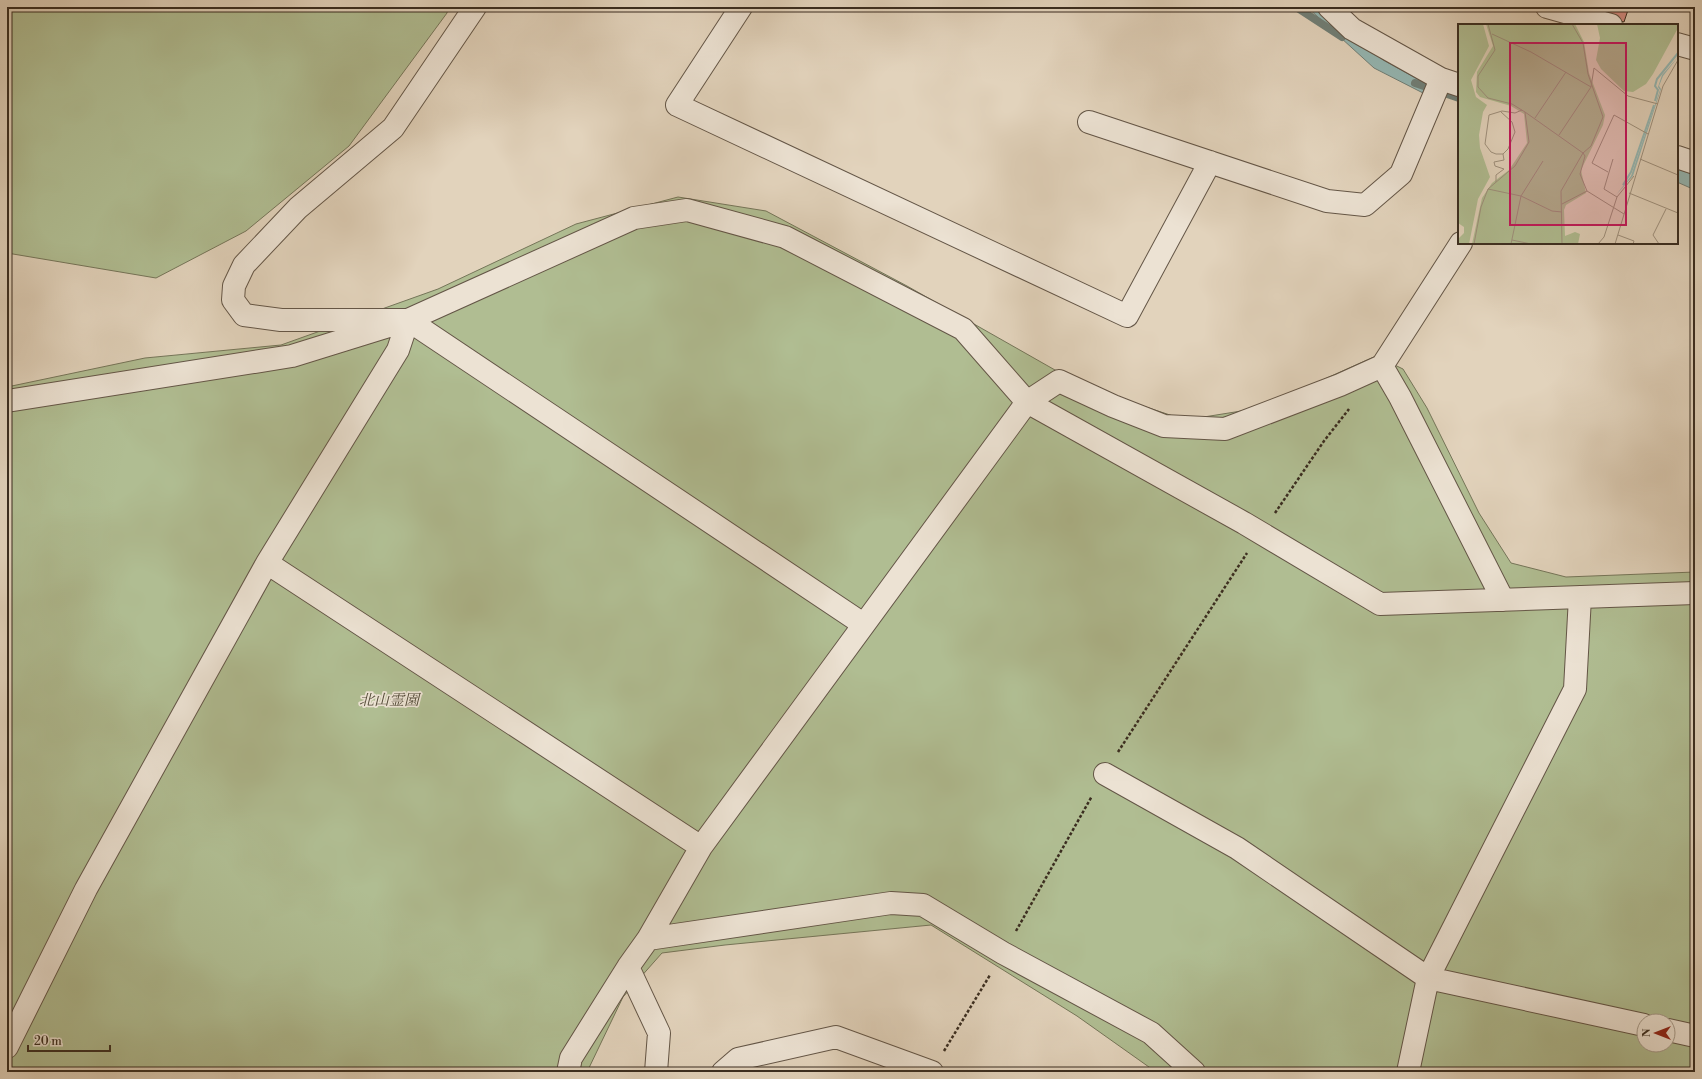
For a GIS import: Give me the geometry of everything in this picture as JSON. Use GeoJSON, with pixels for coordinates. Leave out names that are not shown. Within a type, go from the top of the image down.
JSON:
{"type":"FeatureCollection","features":[{"type":"Feature","properties":{"kind":"street"},"geometry":{"type":"LineString","coordinates":[[475,7],[393,128],[298,208],[244,266],[234,286],[233,300],[244,316],[281,320],[408,320],[863,624]]}},
{"type":"Feature","properties":{"kind":"street"},"geometry":{"type":"LineString","coordinates":[[741,7],[676,105],[1126,316],[1210,162]]}},
{"type":"Feature","properties":{"kind":"street"},"geometry":{"type":"LineString","coordinates":[[1089,122],[1327,201],[1365,206],[1401,174],[1450,82],[1352,29],[1329,7]]}},
{"type":"Feature","properties":{"kind":"street"},"geometry":{"type":"LineString","coordinates":[[1547,7],[1599,23]]}},
{"type":"Feature","properties":{"kind":"street"},"geometry":{"type":"LineString","coordinates":[[1678,44],[1695,49]]}},
{"type":"Feature","properties":{"kind":"street"},"geometry":{"type":"LineString","coordinates":[[1678,157],[1695,163]]}},
{"type":"Feature","properties":{"kind":"street"},"geometry":{"type":"LineString","coordinates":[[7,401],[292,356],[408,320],[634,218],[688,210],[785,238],[963,329],[1028,402],[1260,533],[1380,604],[1695,593]]}},
{"type":"Feature","properties":{"kind":"street"},"geometry":{"type":"LineString","coordinates":[[568,1072],[571,1058],[628,967],[648,939],[701,847],[863,624],[1028,402],[1059,381],[1113,406],[1164,426],[1225,429],[1340,385],[1382,366],[1459,244]]}},
{"type":"Feature","properties":{"kind":"street"},"geometry":{"type":"LineString","coordinates":[[7,1047],[86,889],[267,563],[398,350],[408,320]]}},
{"type":"Feature","properties":{"kind":"street"},"geometry":{"type":"LineString","coordinates":[[1382,366],[1400,397],[1503,600]]}},
{"type":"Feature","properties":{"kind":"street"},"geometry":{"type":"LineString","coordinates":[[267,563],[701,847]]}},
{"type":"Feature","properties":{"kind":"street"},"geometry":{"type":"LineString","coordinates":[[1408,1072],[1428,978],[1575,689],[1580,597]]}},
{"type":"Feature","properties":{"kind":"street"},"geometry":{"type":"LineString","coordinates":[[1105,774],[1236,848],[1428,978],[1636,1023]]}},
{"type":"Feature","properties":{"kind":"street"},"geometry":{"type":"LineString","coordinates":[[648,939],[891,903],[922,904],[1003,953],[1151,1033],[1194,1072]]}},
{"type":"Feature","properties":{"kind":"street"},"geometry":{"type":"LineString","coordinates":[[628,967],[659,1033],[656,1072]]}},
{"type":"Feature","properties":{"kind":"street"},"geometry":{"type":"LineString","coordinates":[[1676,1032],[1695,1036]]}},
{"type":"Feature","properties":{"kind":"street"},"geometry":{"type":"LineString","coordinates":[[723,1072],[738,1059],[836,1037],[932,1072]]}},
{"type":"Feature","properties":{"kind":"path"},"geometry":{"type":"LineString","coordinates":[[932,1072],[1003,953],[1105,774],[1260,533],[1324,441],[1353,404]]}},
{"type":"Feature","properties":{"kind":"green space"},"geometry":{"type":"Polygon","coordinates":[[[7,7],[448,7],[447,13],[349,146],[246,231],[156,278],[7,253],[7,7]]]}},
{"type":"Feature","properties":{"kind":"green space","name":"北山霊園"},"geometry":{"type":"Polygon","coordinates":[[[678,197],[766,211],[907,286],[1055,370],[1122,399],[1185,420],[1260,408],[1376,356],[1403,369],[1427,408],[1479,513],[1511,563],[1566,577],[1695,572],[1695,1072],[1156,1072],[1077,1016],[931,925],[725,945],[662,953],[623,997],[587,1072],[7,1072],[7,387],[145,358],[281,345],[438,289],[576,224],[678,197]]]}},
{"type":"Feature","properties":{"kind":"water"},"geometry":{"type":"Polygon","coordinates":[[[1307,7],[1324,7],[1383,60],[1425,83],[1423,93],[1374,68],[1307,7]]]}},
{"type":"Feature","properties":{"kind":"water"},"geometry":{"type":"Polygon","coordinates":[[[1678,165],[1695,172],[1695,190],[1678,182],[1678,165]]]}},
{"type":"Feature","properties":{"kind":"building"},"geometry":{"type":"Polygon","coordinates":[[[1577,7],[1629,7],[1624,22],[1577,7]]]}},
{"type":"Feature","properties":{"kind":"waterway"},"geometry":{"type":"LineString","coordinates":[[1296,7],[1342,37]]}},
{"type":"Feature","properties":{"kind":"waterway"},"geometry":{"type":"LineString","coordinates":[[1415,83],[1458,98]]}}]}
